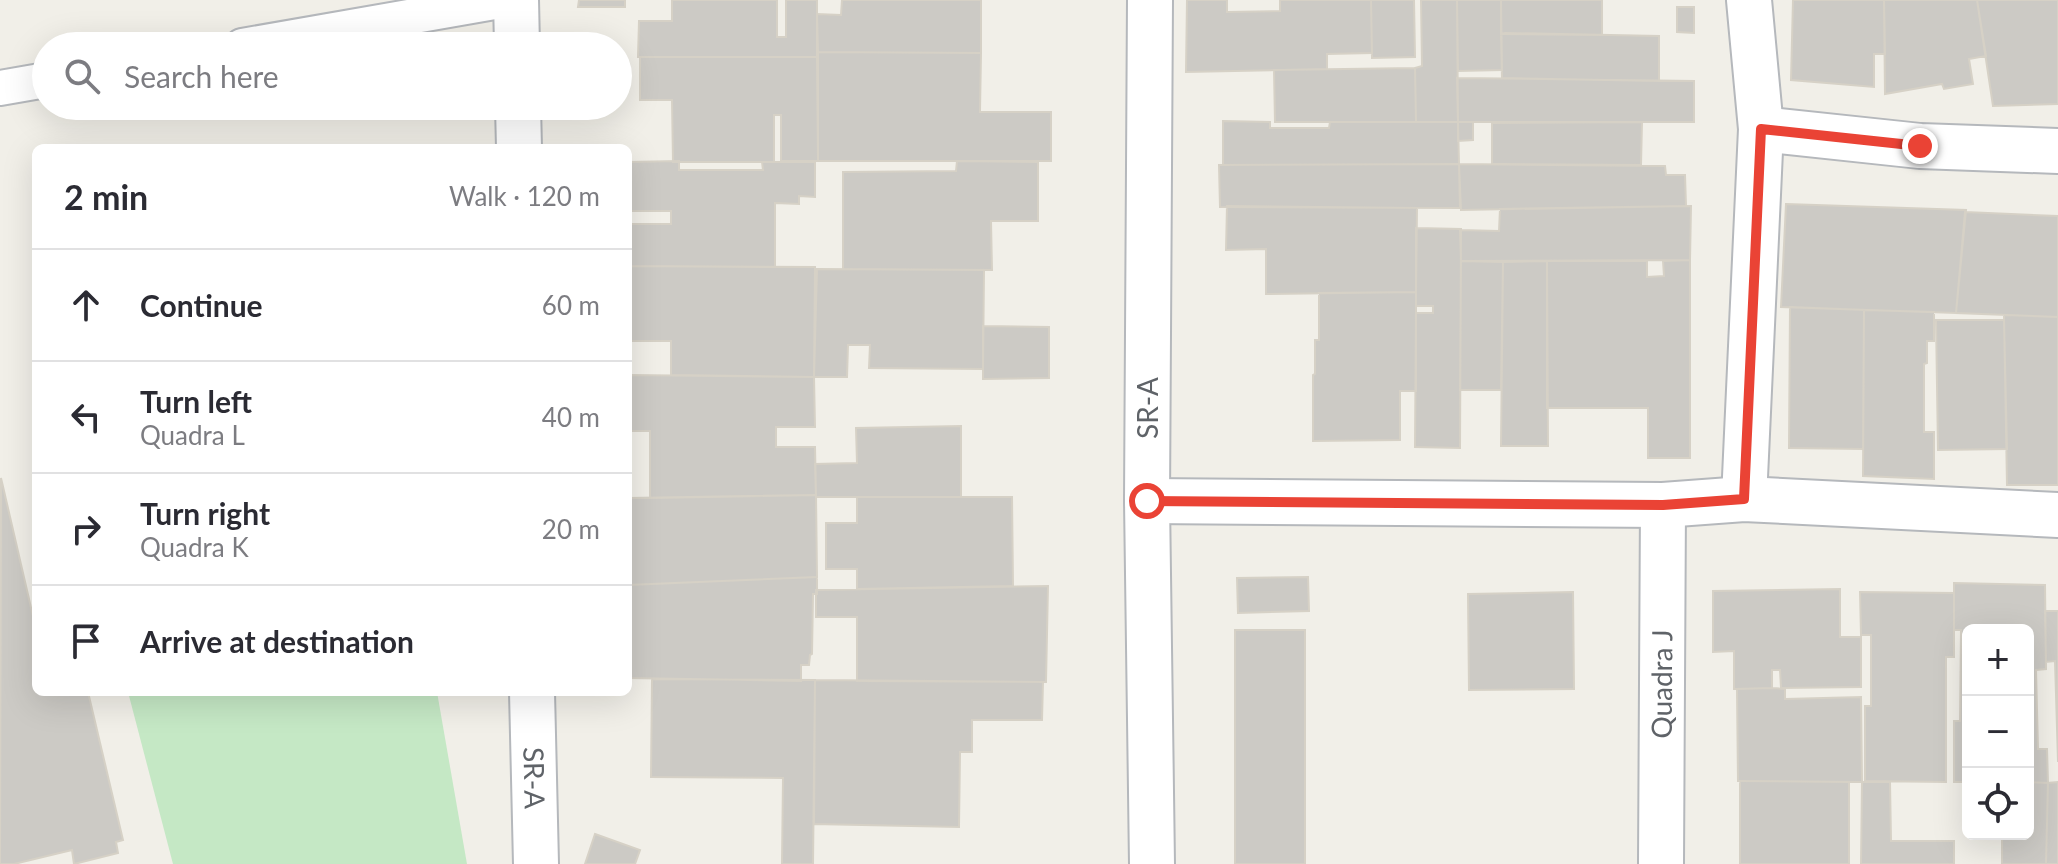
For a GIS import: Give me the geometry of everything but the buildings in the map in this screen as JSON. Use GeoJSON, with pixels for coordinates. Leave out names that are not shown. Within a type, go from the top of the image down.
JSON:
{"type":"FeatureCollection","features":[{"type":"Feature","properties":{"kind":"street"},"geometry":{"type":"LineString","coordinates":[[516,0],[517,32]]}},
{"type":"Feature","properties":{"kind":"street","name":"SR-A"},"geometry":{"type":"LineString","coordinates":[[1150,0],[1147,501],[1152,864]]}},
{"type":"Feature","properties":{"kind":"street"},"geometry":{"type":"LineString","coordinates":[[1744,499],[1761,129],[1749,0]]}},
{"type":"Feature","properties":{"kind":"street"},"geometry":{"type":"LineString","coordinates":[[518,120],[519,144]]}},
{"type":"Feature","properties":{"kind":"street"},"geometry":{"type":"LineString","coordinates":[[1761,129],[1920,146],[2058,151]]}},
{"type":"Feature","properties":{"kind":"street"},"geometry":{"type":"LineString","coordinates":[[1147,501],[1663,505],[1744,499],[2058,515]]}},
{"type":"Feature","properties":{"kind":"street","name":"Quadra J"},"geometry":{"type":"LineString","coordinates":[[1661,864],[1663,505]]}},
{"type":"Feature","properties":{"kind":"street","name":"SR-A"},"geometry":{"type":"LineString","coordinates":[[532,696],[536,864]]}},
{"type":"Feature","properties":{"kind":"lane"},"geometry":{"type":"LineString","coordinates":[[322,32],[506,0]]}},
{"type":"Feature","properties":{"kind":"lane"},"geometry":{"type":"LineString","coordinates":[[0,88],[32,82]]}},
{"type":"Feature","properties":{"kind":"green space"},"geometry":{"type":"Polygon","coordinates":[[[129,696],[438,696],[467,864],[173,864],[129,696]]]}},
{"type":"Feature","properties":{"kind":"route"},"geometry":{"type":"LineString","coordinates":[[1147,501],[1663,505],[1744,499],[1761,129],[1920,146]]}}]}
